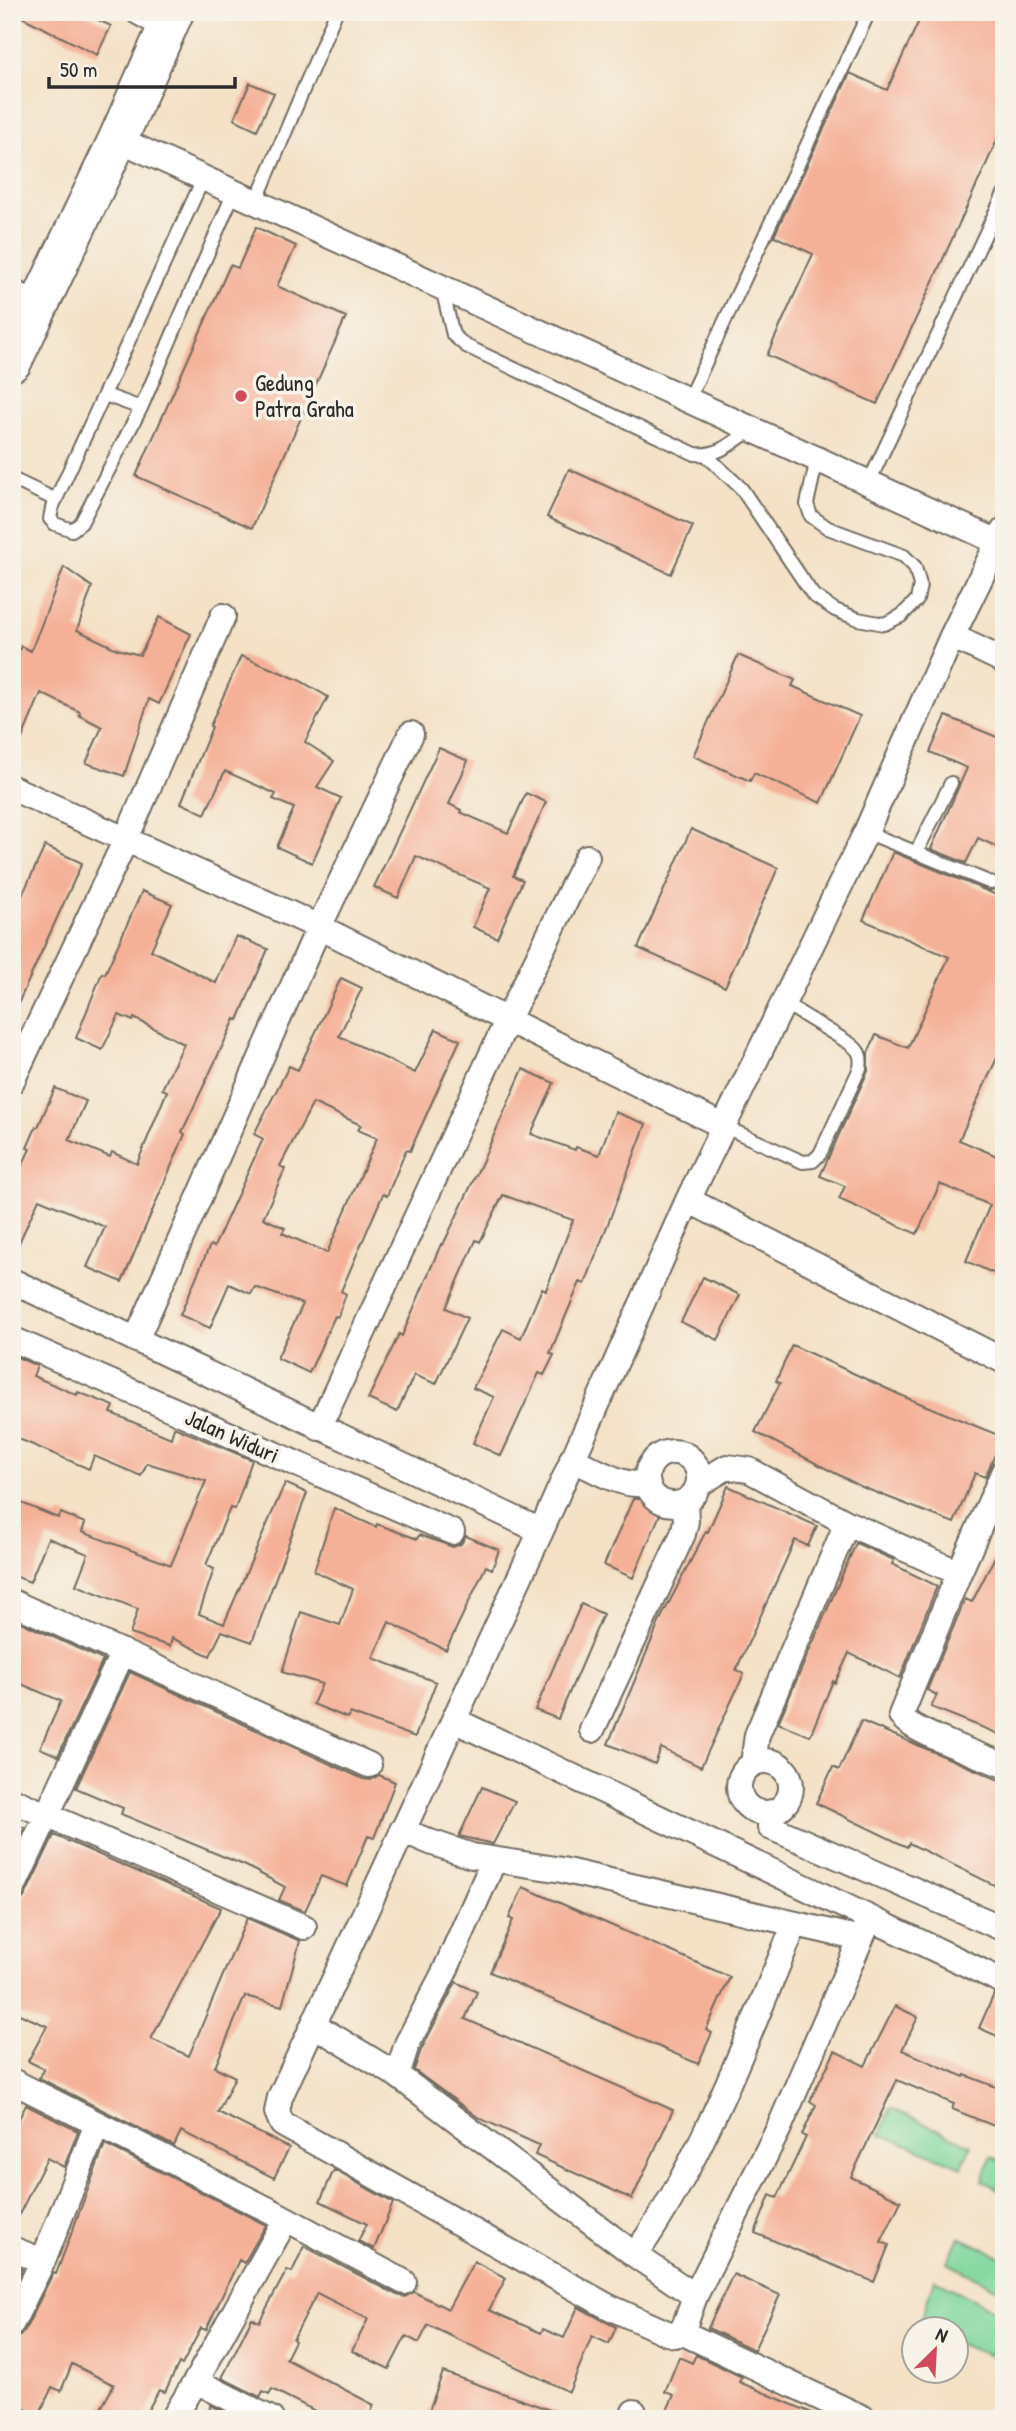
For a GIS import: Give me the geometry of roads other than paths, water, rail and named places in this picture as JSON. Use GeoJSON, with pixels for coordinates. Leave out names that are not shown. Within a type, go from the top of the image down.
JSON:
{"type":"FeatureCollection","features":[{"type":"Feature","properties":{"kind":"highway"},"geometry":{"type":"LineString","coordinates":[[12,362],[27,292],[118,139],[160,17]]}},
{"type":"Feature","properties":{"kind":"street"},"geometry":{"type":"LineString","coordinates":[[118,139],[817,459],[1001,536],[952,636],[866,832],[688,1200],[541,1531],[280,2097],[277,2112],[282,2124],[607,2306],[675,2335],[681,2332],[695,2296],[779,2127],[866,1928]]}},
{"type":"Feature","properties":{"kind":"street"},"geometry":{"type":"LineString","coordinates":[[12,1081],[126,839],[223,616]]}},
{"type":"Feature","properties":{"kind":"street"},"geometry":{"type":"LineString","coordinates":[[952,636],[1004,661]]}},
{"type":"Feature","properties":{"kind":"street"},"geometry":{"type":"LineString","coordinates":[[136,1340],[319,927],[411,734]]}},
{"type":"Feature","properties":{"kind":"street"},"geometry":{"type":"LineString","coordinates":[[12,788],[319,927],[723,1126]]}},
{"type":"Feature","properties":{"kind":"street"},"geometry":{"type":"LineString","coordinates":[[319,1428],[507,1021],[587,857]]}},
{"type":"Feature","properties":{"kind":"street"},"geometry":{"type":"LineString","coordinates":[[688,1200],[1004,1361]]}},
{"type":"Feature","properties":{"kind":"street"},"geometry":{"type":"LineString","coordinates":[[12,1281],[541,1531]]}},
{"type":"Feature","properties":{"kind":"street","name":"Jalan Widuri"},"geometry":{"type":"LineString","coordinates":[[12,1339],[452,1532]]}},
{"type":"Feature","properties":{"kind":"street"},"geometry":{"type":"LineString","coordinates":[[592,1730],[687,1521],[692,1493],[699,1473],[694,1462],[685,1455],[673,1452],[662,1455],[653,1462],[647,1472],[652,1495],[662,1502],[673,1504],[692,1493],[727,1467],[740,1468],[847,1523],[959,1573]]}},
{"type":"Feature","properties":{"kind":"street"},"geometry":{"type":"LineString","coordinates":[[572,1459],[619,1480],[639,1485],[648,1484]]}},
{"type":"Feature","properties":{"kind":"street"},"geometry":{"type":"LineString","coordinates":[[1004,1471],[901,1714],[906,1723],[922,1731],[1004,1765]]}},
{"type":"Feature","properties":{"kind":"street"},"geometry":{"type":"LineString","coordinates":[[753,1764],[757,1735],[847,1523]]}},
{"type":"Feature","properties":{"kind":"street"},"geometry":{"type":"LineString","coordinates":[[12,1602],[369,1765]]}},
{"type":"Feature","properties":{"kind":"street"},"geometry":{"type":"LineString","coordinates":[[12,1890],[123,1652]]}},
{"type":"Feature","properties":{"kind":"street"},"geometry":{"type":"LineString","coordinates":[[454,1720],[761,1867],[866,1928],[1004,1982]]}},
{"type":"Feature","properties":{"kind":"street"},"geometry":{"type":"LineString","coordinates":[[761,1867],[770,1835],[768,1820],[786,1803],[791,1792],[785,1770],[765,1761],[753,1764],[744,1772],[740,1782],[740,1794],[746,1804],[755,1811],[768,1820],[1004,1929]]}},
{"type":"Feature","properties":{"kind":"street"},"geometry":{"type":"LineString","coordinates":[[12,1800],[304,1927]]}},
{"type":"Feature","properties":{"kind":"street"},"geometry":{"type":"LineString","coordinates":[[402,1830],[458,1852],[562,1870],[795,1924],[866,1928]]}},
{"type":"Feature","properties":{"kind":"street"},"geometry":{"type":"LineString","coordinates":[[397,2075],[407,2044],[444,1973],[494,1860]]}},
{"type":"Feature","properties":{"kind":"street"},"geometry":{"type":"LineString","coordinates":[[635,2255],[652,2232],[707,2129],[795,1924]]}},
{"type":"Feature","properties":{"kind":"street"},"geometry":{"type":"LineString","coordinates":[[314,2025],[397,2075],[635,2255],[695,2296]]}},
{"type":"Feature","properties":{"kind":"street"},"geometry":{"type":"LineString","coordinates":[[12,2081],[404,2282]]}},
{"type":"Feature","properties":{"kind":"street"},"geometry":{"type":"LineString","coordinates":[[12,2323],[43,2261],[97,2124]]}},
{"type":"Feature","properties":{"kind":"street"},"geometry":{"type":"LineString","coordinates":[[173,2419],[286,2220]]}},
{"type":"Feature","properties":{"kind":"street"},"geometry":{"type":"LineString","coordinates":[[12,2249],[43,2261]]}},
{"type":"Feature","properties":{"kind":"street"},"geometry":{"type":"LineString","coordinates":[[681,2332],[865,2419]]}},
{"type":"Feature","properties":{"kind":"street"},"geometry":{"type":"LineString","coordinates":[[196,2381],[271,2419]]}},
{"type":"Feature","properties":{"kind":"lane"},"geometry":{"type":"LineString","coordinates":[[203,179],[56,500],[50,519],[55,524],[72,530],[80,523],[141,408],[336,12]]}},
{"type":"Feature","properties":{"kind":"lane"},"geometry":{"type":"LineString","coordinates":[[688,400],[869,12]]}},
{"type":"Feature","properties":{"kind":"lane"},"geometry":{"type":"LineString","coordinates":[[869,482],[1004,194]]}},
{"type":"Feature","properties":{"kind":"lane"},"geometry":{"type":"LineString","coordinates":[[442,288],[453,335],[466,346],[695,454],[707,456],[717,453],[752,429]]}},
{"type":"Feature","properties":{"kind":"lane"},"geometry":{"type":"LineString","coordinates":[[105,395],[141,408]]}},
{"type":"Feature","properties":{"kind":"lane"},"geometry":{"type":"LineString","coordinates":[[707,456],[741,488],[813,595],[835,610],[858,619],[884,624],[901,616],[917,600],[920,585],[915,567],[904,556],[828,528],[811,516],[807,504],[817,459]]}},
{"type":"Feature","properties":{"kind":"lane"},"geometry":{"type":"LineString","coordinates":[[12,479],[56,500]]}},
{"type":"Feature","properties":{"kind":"lane"},"geometry":{"type":"LineString","coordinates":[[916,853],[951,783]]}},
{"type":"Feature","properties":{"kind":"lane"},"geometry":{"type":"LineString","coordinates":[[866,832],[991,883]]}},
{"type":"Feature","properties":{"kind":"lane"},"geometry":{"type":"LineString","coordinates":[[723,1126],[803,1162],[813,1161],[820,1154],[860,1068],[862,1058],[849,1042],[784,1003]]}},
{"type":"Feature","properties":{"kind":"place","name":"Gedung Patra Graha"},"geometry":{"type":"Point","coordinates":[241,396]}}]}
